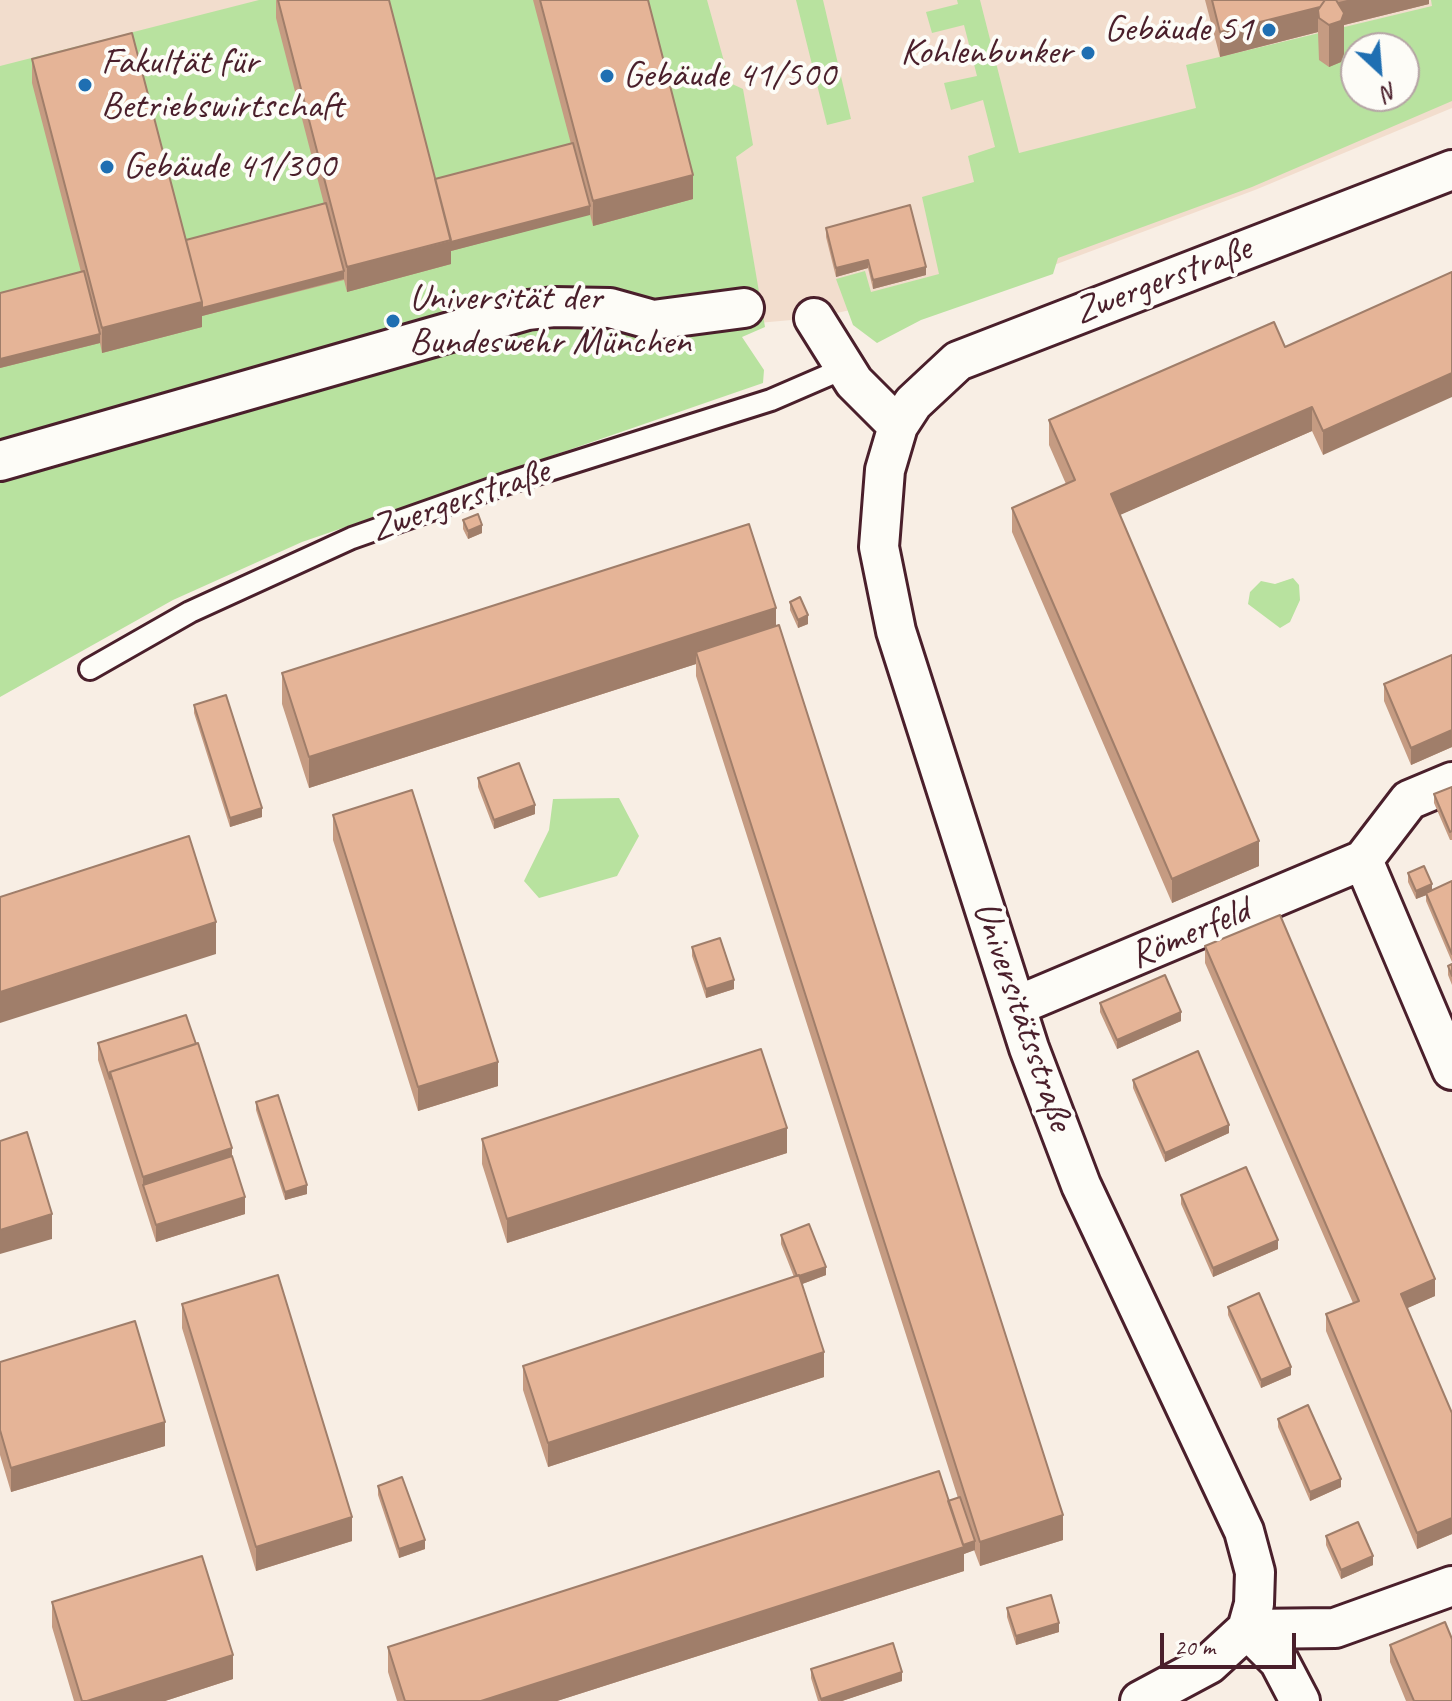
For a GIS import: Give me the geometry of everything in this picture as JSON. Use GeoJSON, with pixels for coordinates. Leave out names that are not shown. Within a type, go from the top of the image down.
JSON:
{"type":"FeatureCollection","features":[{"type":"Feature","properties":{"kind":"street","name":"Zwergerstraße"},"geometry":{"type":"LineString","coordinates":[[898,426],[913,403],[935,380],[968,357],[1452,170]]}},
{"type":"Feature","properties":{"kind":"street"},"geometry":{"type":"LineString","coordinates":[[0,461],[527,310],[610,308],[653,320],[744,308]]}},
{"type":"Feature","properties":{"kind":"street"},"geometry":{"type":"LineString","coordinates":[[814,318],[854,382],[898,426]]}},
{"type":"Feature","properties":{"kind":"street","name":"Universitätsstraße"},"geometry":{"type":"LineString","coordinates":[[898,426],[885,470],[879,547],[896,631],[1016,1006],[1081,1185],[1244,1531],[1255,1572],[1254,1604],[1247,1629]]}},
{"type":"Feature","properties":{"kind":"street","name":"Römerfeld"},"geometry":{"type":"LineString","coordinates":[[1016,1006],[1363,860],[1409,800],[1452,782]]}},
{"type":"Feature","properties":{"kind":"street"},"geometry":{"type":"LineString","coordinates":[[1363,860],[1452,1070]]}},
{"type":"Feature","properties":{"kind":"street"},"geometry":{"type":"LineString","coordinates":[[1140,1701],[1209,1664],[1247,1629],[1335,1628],[1452,1586]]}},
{"type":"Feature","properties":{"kind":"street"},"geometry":{"type":"LineString","coordinates":[[1247,1629],[1279,1661],[1300,1701]]}},
{"type":"Feature","properties":{"kind":"lane","name":"Zwergerstraße"},"geometry":{"type":"LineString","coordinates":[[90,669],[190,612],[352,538],[508,483],[771,400],[845,368]]}},
{"type":"Feature","properties":{"kind":"shaded area","name":"Universität der Bundeswehr München"},"geometry":{"type":"Polygon","coordinates":[[[0,0],[1452,0],[1452,108],[1255,190],[1054,265],[814,318],[758,323],[0,642],[0,0]]]}},
{"type":"Feature","properties":{"kind":"green space","name":"Universität der Bundeswehr München"},"geometry":{"type":"Polygon","coordinates":[[[259,0],[707,0],[730,83],[743,89],[753,145],[736,157],[765,327],[742,337],[764,370],[763,383],[302,542],[173,600],[0,697],[0,66],[259,0]]]}},
{"type":"Feature","properties":{"kind":"green space"},"geometry":{"type":"Polygon","coordinates":[[[796,0],[823,0],[851,119],[827,125],[796,0]]]}},
{"type":"Feature","properties":{"kind":"green space"},"geometry":{"type":"Polygon","coordinates":[[[957,0],[980,0],[1019,153],[1196,108],[1186,65],[1432,6],[1431,0],[1452,0],[1452,101],[1252,187],[1058,258],[1053,274],[921,320],[877,343],[853,325],[836,279],[865,271],[871,292],[939,274],[922,197],[974,182],[968,156],[995,147],[983,100],[951,110],[944,83],[977,76],[964,25],[932,33],[926,12],[958,4],[957,0]]]}},
{"type":"Feature","properties":{"kind":"green space"},"geometry":{"type":"Polygon","coordinates":[[[1293,578],[1299,585],[1300,600],[1290,622],[1280,628],[1248,604],[1250,592],[1261,581],[1275,584],[1293,578]]]}},
{"type":"Feature","properties":{"kind":"green space"},"geometry":{"type":"Polygon","coordinates":[[[619,798],[639,836],[617,876],[539,898],[524,881],[549,830],[553,799],[619,798]]]}},
{"type":"Feature","properties":{"kind":"building"},"geometry":{"type":"Polygon","coordinates":[[[278,0],[389,0],[451,240],[347,267],[278,0]]]}},
{"type":"Feature","properties":{"kind":"building","name":"Gebäude 41/500"},"geometry":{"type":"Polygon","coordinates":[[[540,0],[648,0],[693,175],[593,201],[540,0]]]}},
{"type":"Feature","properties":{"kind":"building"},"geometry":{"type":"Polygon","coordinates":[[[1212,0],[1325,0],[1320,7],[1220,32],[1212,0]]]}},
{"type":"Feature","properties":{"kind":"building"},"geometry":{"type":"Polygon","coordinates":[[[1325,0],[1336,0],[1344,13],[1341,21],[1329,25],[1319,18],[1318,10],[1325,0]]]}},
{"type":"Feature","properties":{"kind":"building","name":"Gebäude 41/300"},"geometry":{"type":"Polygon","coordinates":[[[132,33],[202,302],[102,328],[32,59],[132,33]]]}},
{"type":"Feature","properties":{"kind":"building"},"geometry":{"type":"Polygon","coordinates":[[[573,143],[590,206],[451,242],[435,179],[573,143]]]}},
{"type":"Feature","properties":{"kind":"building"},"geometry":{"type":"Polygon","coordinates":[[[326,203],[344,271],[202,308],[186,240],[326,203]]]}},
{"type":"Feature","properties":{"kind":"building"},"geometry":{"type":"Polygon","coordinates":[[[910,205],[926,267],[873,280],[868,260],[836,268],[826,228],[910,205]]]}},
{"type":"Feature","properties":{"kind":"building"},"geometry":{"type":"Polygon","coordinates":[[[84,271],[100,334],[0,359],[0,293],[84,271]]]}},
{"type":"Feature","properties":{"kind":"building"},"geometry":{"type":"Polygon","coordinates":[[[1452,272],[1452,373],[1323,431],[1312,407],[1111,494],[1259,841],[1172,879],[1012,508],[1075,480],[1049,420],[1274,322],[1285,347],[1452,272]]]}},
{"type":"Feature","properties":{"kind":"building"},"geometry":{"type":"Polygon","coordinates":[[[478,514],[482,525],[468,531],[463,520],[478,514]]]}},
{"type":"Feature","properties":{"kind":"building"},"geometry":{"type":"Polygon","coordinates":[[[749,524],[776,608],[309,757],[282,673],[749,524]]]}},
{"type":"Feature","properties":{"kind":"building"},"geometry":{"type":"Polygon","coordinates":[[[800,597],[808,615],[798,620],[790,602],[800,597]]]}},
{"type":"Feature","properties":{"kind":"building"},"geometry":{"type":"Polygon","coordinates":[[[779,625],[1063,1515],[980,1542],[696,652],[779,625]]]}},
{"type":"Feature","properties":{"kind":"building"},"geometry":{"type":"Polygon","coordinates":[[[1452,655],[1452,730],[1411,748],[1384,684],[1452,655]]]}},
{"type":"Feature","properties":{"kind":"building"},"geometry":{"type":"Polygon","coordinates":[[[226,695],[262,808],[230,818],[194,705],[226,695]]]}},
{"type":"Feature","properties":{"kind":"building"},"geometry":{"type":"Polygon","coordinates":[[[519,763],[535,805],[494,820],[478,778],[519,763]]]}},
{"type":"Feature","properties":{"kind":"building"},"geometry":{"type":"Polygon","coordinates":[[[1452,787],[1452,831],[1450,832],[1434,794],[1452,787]]]}},
{"type":"Feature","properties":{"kind":"building"},"geometry":{"type":"Polygon","coordinates":[[[412,790],[498,1062],[418,1087],[333,815],[412,790]]]}},
{"type":"Feature","properties":{"kind":"building"},"geometry":{"type":"Polygon","coordinates":[[[189,836],[216,922],[0,992],[0,897],[189,836]]]}},
{"type":"Feature","properties":{"kind":"building"},"geometry":{"type":"Polygon","coordinates":[[[1424,866],[1432,884],[1416,891],[1408,873],[1424,866]]]}},
{"type":"Feature","properties":{"kind":"building"},"geometry":{"type":"Polygon","coordinates":[[[1452,881],[1452,954],[1426,893],[1452,881]]]}},
{"type":"Feature","properties":{"kind":"building"},"geometry":{"type":"Polygon","coordinates":[[[1280,915],[1435,1279],[1401,1294],[1452,1413],[1452,1518],[1417,1533],[1326,1314],[1359,1301],[1205,946],[1280,915]]]}},
{"type":"Feature","properties":{"kind":"building"},"geometry":{"type":"Polygon","coordinates":[[[720,938],[734,980],[706,989],[692,947],[720,938]]]}},
{"type":"Feature","properties":{"kind":"building"},"geometry":{"type":"Polygon","coordinates":[[[1165,975],[1181,1012],[1117,1040],[1100,1003],[1165,975]]]}},
{"type":"Feature","properties":{"kind":"building"},"geometry":{"type":"Polygon","coordinates":[[[186,1015],[196,1044],[110,1072],[110,1079],[98,1043],[186,1015]]]}},
{"type":"Feature","properties":{"kind":"building"},"geometry":{"type":"Polygon","coordinates":[[[198,1043],[232,1148],[143,1177],[110,1072],[198,1043]]]}},
{"type":"Feature","properties":{"kind":"building"},"geometry":{"type":"Polygon","coordinates":[[[761,1049],[787,1128],[507,1219],[482,1139],[761,1049]]]}},
{"type":"Feature","properties":{"kind":"building"},"geometry":{"type":"Polygon","coordinates":[[[1198,1051],[1229,1125],[1165,1153],[1133,1080],[1198,1051]]]}},
{"type":"Feature","properties":{"kind":"building"},"geometry":{"type":"Polygon","coordinates":[[[278,1095],[307,1185],[285,1192],[256,1102],[278,1095]]]}},
{"type":"Feature","properties":{"kind":"building"},"geometry":{"type":"Polygon","coordinates":[[[27,1132],[52,1214],[0,1230],[0,1141],[27,1132]]]}},
{"type":"Feature","properties":{"kind":"building"},"geometry":{"type":"Polygon","coordinates":[[[232,1156],[245,1197],[156,1225],[143,1185],[232,1156]]]}},
{"type":"Feature","properties":{"kind":"building"},"geometry":{"type":"Polygon","coordinates":[[[1246,1167],[1278,1240],[1213,1268],[1181,1195],[1246,1167]]]}},
{"type":"Feature","properties":{"kind":"building"},"geometry":{"type":"Polygon","coordinates":[[[809,1224],[826,1267],[797,1276],[781,1235],[809,1224]]]}},
{"type":"Feature","properties":{"kind":"building"},"geometry":{"type":"Polygon","coordinates":[[[278,1275],[352,1517],[256,1547],[182,1304],[278,1275]]]}},
{"type":"Feature","properties":{"kind":"building"},"geometry":{"type":"Polygon","coordinates":[[[799,1275],[824,1352],[548,1443],[523,1366],[799,1275]]]}},
{"type":"Feature","properties":{"kind":"building"},"geometry":{"type":"Polygon","coordinates":[[[1259,1293],[1291,1367],[1261,1380],[1228,1307],[1259,1293]]]}},
{"type":"Feature","properties":{"kind":"building"},"geometry":{"type":"Polygon","coordinates":[[[135,1321],[165,1422],[11,1468],[0,1430],[0,1362],[135,1321]]]}},
{"type":"Feature","properties":{"kind":"building"},"geometry":{"type":"Polygon","coordinates":[[[1308,1405],[1341,1479],[1310,1492],[1278,1419],[1308,1405]]]}},
{"type":"Feature","properties":{"kind":"building"},"geometry":{"type":"Polygon","coordinates":[[[939,1471],[964,1547],[481,1701],[405,1701],[388,1647],[939,1471]]]}},
{"type":"Feature","properties":{"kind":"building"},"geometry":{"type":"Polygon","coordinates":[[[402,1477],[425,1540],[399,1549],[378,1486],[402,1477]]]}},
{"type":"Feature","properties":{"kind":"building"},"geometry":{"type":"Polygon","coordinates":[[[960,1497],[975,1541],[963,1545],[948,1501],[960,1497]]]}},
{"type":"Feature","properties":{"kind":"building"},"geometry":{"type":"Polygon","coordinates":[[[1358,1522],[1373,1556],[1341,1570],[1326,1536],[1358,1522]]]}},
{"type":"Feature","properties":{"kind":"building"},"geometry":{"type":"Polygon","coordinates":[[[202,1556],[233,1655],[82,1701],[52,1602],[202,1556]]]}},
{"type":"Feature","properties":{"kind":"building"},"geometry":{"type":"Polygon","coordinates":[[[1051,1595],[1059,1623],[1016,1636],[1007,1608],[1051,1595]]]}},
{"type":"Feature","properties":{"kind":"building"},"geometry":{"type":"Polygon","coordinates":[[[1445,1622],[1452,1639],[1452,1701],[1414,1701],[1390,1645],[1445,1622]]]}},
{"type":"Feature","properties":{"kind":"building"},"geometry":{"type":"Polygon","coordinates":[[[893,1643],[902,1672],[821,1699],[811,1669],[893,1643]]]}},
{"type":"Feature","properties":{"kind":"place","name":"Gebäude 51"},"geometry":{"type":"Point","coordinates":[1269,30]}},
{"type":"Feature","properties":{"kind":"place","name":"Kohlenbunker"},"geometry":{"type":"Point","coordinates":[1088,53]}},
{"type":"Feature","properties":{"kind":"place","name":"Gebäude 41/500"},"geometry":{"type":"Point","coordinates":[607,76]}},
{"type":"Feature","properties":{"kind":"place","name":"Fakultät für Betriebswirtschaft"},"geometry":{"type":"Point","coordinates":[85,85]}},
{"type":"Feature","properties":{"kind":"place","name":"Gebäude 41/300"},"geometry":{"type":"Point","coordinates":[107,167]}},
{"type":"Feature","properties":{"kind":"place","name":"Universität der Bundeswehr München"},"geometry":{"type":"Point","coordinates":[393,321]}}]}
